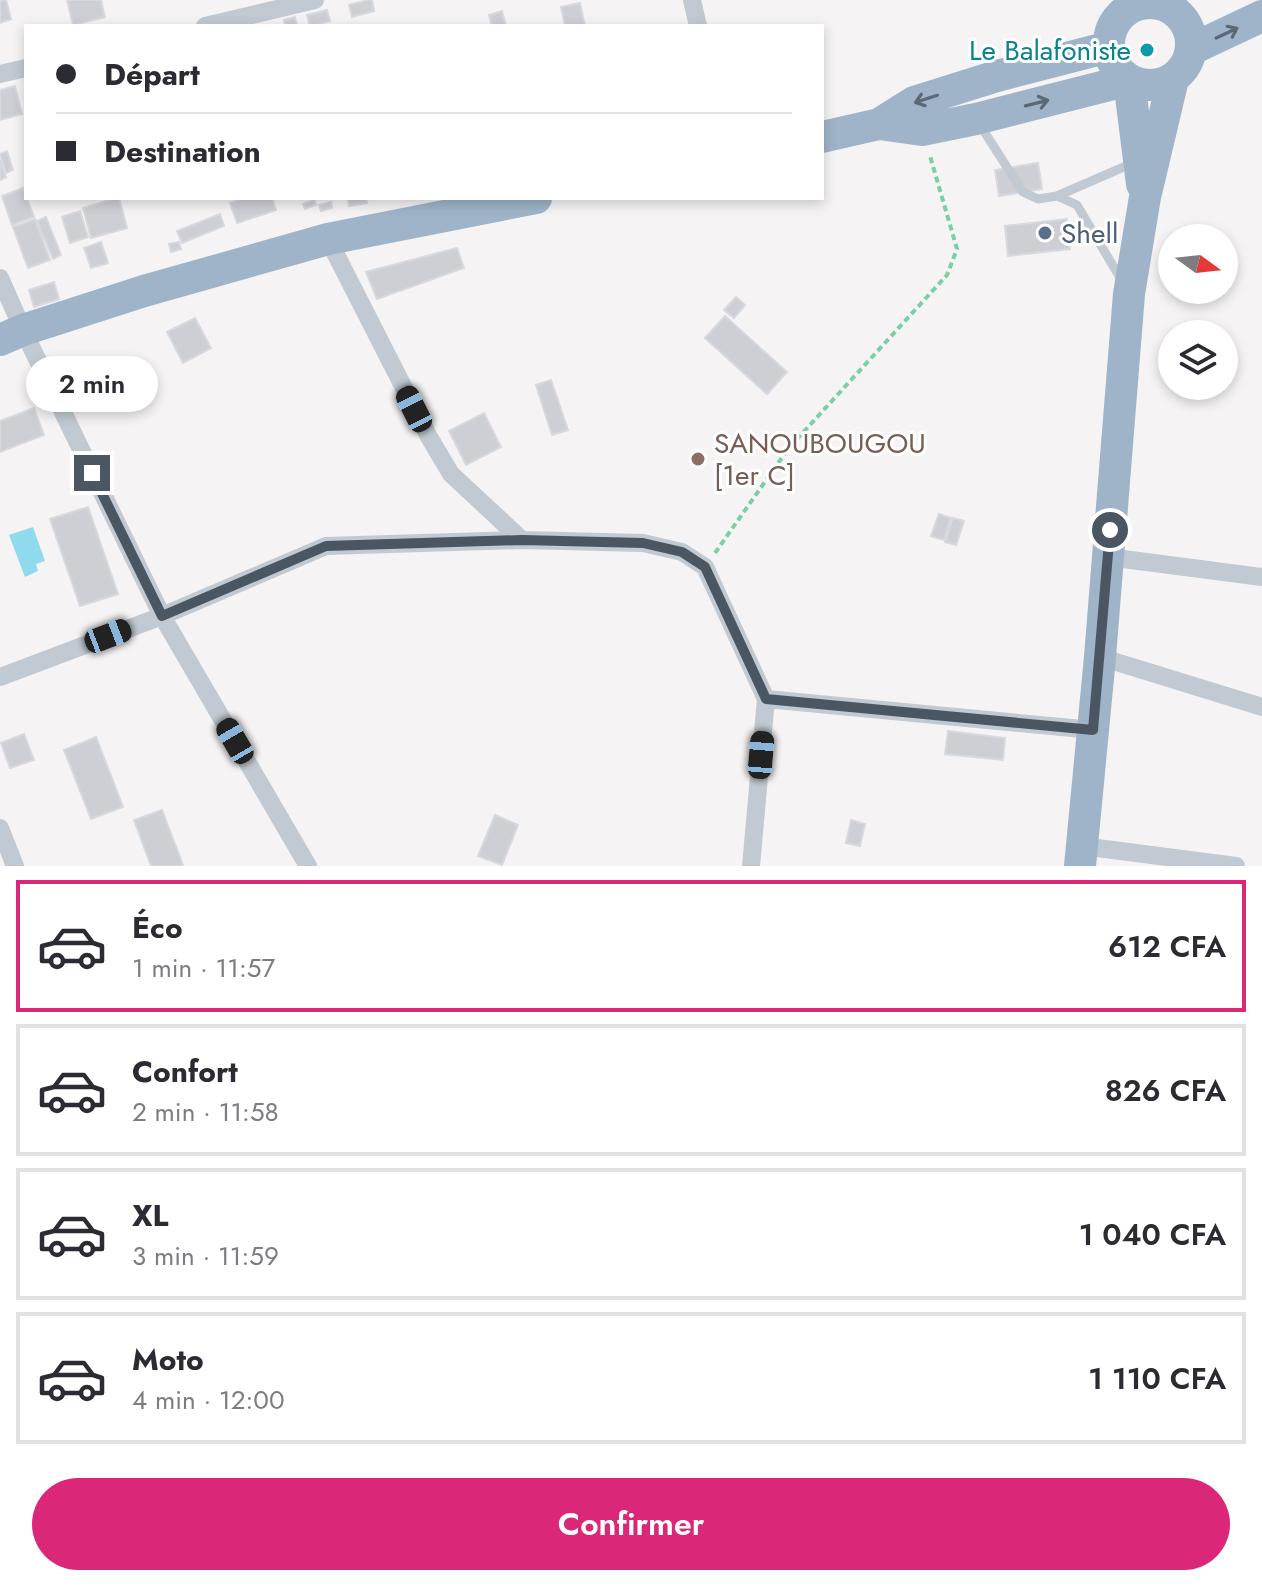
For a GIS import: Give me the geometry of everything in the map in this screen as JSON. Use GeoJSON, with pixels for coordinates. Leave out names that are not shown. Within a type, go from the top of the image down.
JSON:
{"type":"FeatureCollection","features":[{"type":"Feature","properties":{"kind":"highway"},"geometry":{"type":"LineString","coordinates":[[1147,3],[1183,4],[1181,16],[1188,26],[1192,49],[1182,71],[1163,84],[1151,86],[1139,85],[1119,72],[1109,47],[1115,22],[1135,6],[1147,3]]}},
{"type":"Feature","properties":{"kind":"highway"},"geometry":{"type":"LineString","coordinates":[[1192,49],[1262,16]]}},
{"type":"Feature","properties":{"kind":"highway"},"geometry":{"type":"LineString","coordinates":[[824,137],[879,124],[914,102],[997,76],[1109,47]]}},
{"type":"Feature","properties":{"kind":"highway"},"geometry":{"type":"LineString","coordinates":[[1081,856],[1129,294],[1145,197],[1173,79]]}},
{"type":"Feature","properties":{"kind":"highway"},"geometry":{"type":"LineString","coordinates":[[879,124],[922,130],[1129,80]]}},
{"type":"Feature","properties":{"kind":"highway"},"geometry":{"type":"LineString","coordinates":[[1129,80],[1145,197]]}},
{"type":"Feature","properties":{"kind":"highway"},"geometry":{"type":"LineString","coordinates":[[11,335],[144,291],[328,239],[526,200]]}},
{"type":"Feature","properties":{"kind":"street"},"geometry":{"type":"LineString","coordinates":[[213,24],[315,0]]}},
{"type":"Feature","properties":{"kind":"street"},"geometry":{"type":"LineString","coordinates":[[692,0],[698,24]]}},
{"type":"Feature","properties":{"kind":"street"},"geometry":{"type":"LineString","coordinates":[[0,74],[24,68]]}},
{"type":"Feature","properties":{"kind":"street"},"geometry":{"type":"LineString","coordinates":[[328,239],[451,474],[522,540]]}},
{"type":"Feature","properties":{"kind":"street"},"geometry":{"type":"LineString","coordinates":[[0,278],[11,335],[162,616],[308,866]]}},
{"type":"Feature","properties":{"kind":"street"},"geometry":{"type":"LineString","coordinates":[[0,677],[162,616],[326,546],[522,540],[643,543],[682,552],[705,567],[766,699],[751,866]]}},
{"type":"Feature","properties":{"kind":"street"},"geometry":{"type":"LineString","coordinates":[[1108,557],[1262,577]]}},
{"type":"Feature","properties":{"kind":"street"},"geometry":{"type":"LineString","coordinates":[[1100,657],[1262,707]]}},
{"type":"Feature","properties":{"kind":"street"},"geometry":{"type":"LineString","coordinates":[[766,699],[1093,730]]}},
{"type":"Feature","properties":{"kind":"street"},"geometry":{"type":"LineString","coordinates":[[0,828],[15,866]]}},
{"type":"Feature","properties":{"kind":"street"},"geometry":{"type":"LineString","coordinates":[[1081,856],[1236,866]]}},
{"type":"Feature","properties":{"kind":"lane"},"geometry":{"type":"LineString","coordinates":[[976,119],[1023,192],[1038,199],[1057,196],[1126,166],[1138,153]]}},
{"type":"Feature","properties":{"kind":"lane"},"geometry":{"type":"LineString","coordinates":[[1057,196],[1077,205],[1129,294]]}},
{"type":"Feature","properties":{"kind":"path"},"geometry":{"type":"LineString","coordinates":[[705,567],[788,449],[947,275],[957,249],[922,130]]}},
{"type":"Feature","properties":{"kind":"water"},"geometry":{"type":"Polygon","coordinates":[[[33,527],[45,561],[36,564],[38,571],[25,577],[9,535],[33,527]]]}},
{"type":"Feature","properties":{"kind":"building"},"geometry":{"type":"Polygon","coordinates":[[[0,0],[6,0],[11,19],[0,23],[0,0]]]}},
{"type":"Feature","properties":{"kind":"building"},"geometry":{"type":"Polygon","coordinates":[[[67,0],[101,0],[105,17],[73,24],[67,0]]]}},
{"type":"Feature","properties":{"kind":"building"},"geometry":{"type":"Polygon","coordinates":[[[372,0],[374,11],[352,17],[349,5],[372,0]]]}},
{"type":"Feature","properties":{"kind":"building"},"geometry":{"type":"Polygon","coordinates":[[[580,3],[585,24],[565,24],[561,7],[580,3]]]}},
{"type":"Feature","properties":{"kind":"building"},"geometry":{"type":"Polygon","coordinates":[[[327,10],[330,21],[309,24],[307,15],[327,10]]]}},
{"type":"Feature","properties":{"kind":"building"},"geometry":{"type":"Polygon","coordinates":[[[502,11],[505,24],[491,24],[489,15],[502,11]]]}},
{"type":"Feature","properties":{"kind":"building"},"geometry":{"type":"Polygon","coordinates":[[[295,17],[297,24],[285,24],[284,20],[295,17]]]}},
{"type":"Feature","properties":{"kind":"building"},"geometry":{"type":"Polygon","coordinates":[[[15,86],[22,114],[0,120],[0,90],[15,86]]]}},
{"type":"Feature","properties":{"kind":"building"},"geometry":{"type":"Polygon","coordinates":[[[7,151],[13,170],[6,173],[0,154],[7,151]]]}},
{"type":"Feature","properties":{"kind":"building"},"geometry":{"type":"Polygon","coordinates":[[[0,160],[6,177],[0,180],[0,160]]]}},
{"type":"Feature","properties":{"kind":"building"},"geometry":{"type":"Polygon","coordinates":[[[1038,163],[1042,189],[999,196],[995,170],[1038,163]]]}},
{"type":"Feature","properties":{"kind":"building"},"geometry":{"type":"Polygon","coordinates":[[[23,188],[24,200],[28,200],[34,217],[12,225],[2,196],[23,188]]]}},
{"type":"Feature","properties":{"kind":"building"},"geometry":{"type":"Polygon","coordinates":[[[120,200],[127,228],[91,238],[83,208],[120,200]]]}},
{"type":"Feature","properties":{"kind":"building"},"geometry":{"type":"Polygon","coordinates":[[[273,200],[276,210],[237,223],[230,203],[273,200]]]}},
{"type":"Feature","properties":{"kind":"building"},"geometry":{"type":"Polygon","coordinates":[[[314,200],[316,205],[305,209],[303,204],[314,200]]]}},
{"type":"Feature","properties":{"kind":"building"},"geometry":{"type":"Polygon","coordinates":[[[348,200],[366,200],[367,203],[349,206],[348,200]]]}},
{"type":"Feature","properties":{"kind":"building"},"geometry":{"type":"Polygon","coordinates":[[[331,202],[332,208],[321,211],[319,205],[331,202]]]}},
{"type":"Feature","properties":{"kind":"building"},"geometry":{"type":"Polygon","coordinates":[[[80,211],[88,237],[70,243],[62,217],[80,211]]]}},
{"type":"Feature","properties":{"kind":"building"},"geometry":{"type":"Polygon","coordinates":[[[220,214],[224,226],[182,243],[177,231],[220,214]]]}},
{"type":"Feature","properties":{"kind":"building"},"geometry":{"type":"Polygon","coordinates":[[[46,217],[61,255],[53,259],[37,221],[46,217]]]}},
{"type":"Feature","properties":{"kind":"building"},"geometry":{"type":"Polygon","coordinates":[[[35,219],[50,260],[28,268],[13,227],[35,219]]]}},
{"type":"Feature","properties":{"kind":"building"},"geometry":{"type":"Polygon","coordinates":[[[1067,219],[1070,249],[1008,256],[1005,226],[1067,219]]]}},
{"type":"Feature","properties":{"kind":"building"},"geometry":{"type":"Polygon","coordinates":[[[101,242],[108,263],[91,268],[84,248],[101,242]]]}},
{"type":"Feature","properties":{"kind":"building"},"geometry":{"type":"Polygon","coordinates":[[[179,242],[181,249],[171,252],[169,244],[179,242]]]}},
{"type":"Feature","properties":{"kind":"building"},"geometry":{"type":"Polygon","coordinates":[[[457,248],[464,268],[377,299],[366,272],[457,248]]]}},
{"type":"Feature","properties":{"kind":"building"},"geometry":{"type":"Polygon","coordinates":[[[54,282],[59,299],[34,307],[29,290],[54,282]]]}},
{"type":"Feature","properties":{"kind":"building"},"geometry":{"type":"Polygon","coordinates":[[[736,297],[745,305],[734,318],[724,310],[736,297]]]}},
{"type":"Feature","properties":{"kind":"building"},"geometry":{"type":"Polygon","coordinates":[[[725,316],[787,372],[767,394],[705,338],[725,316]]]}},
{"type":"Feature","properties":{"kind":"building"},"geometry":{"type":"Polygon","coordinates":[[[195,318],[211,348],[183,363],[167,332],[195,318]]]}},
{"type":"Feature","properties":{"kind":"building"},"geometry":{"type":"Polygon","coordinates":[[[551,380],[568,430],[552,435],[536,385],[551,380]]]}},
{"type":"Feature","properties":{"kind":"building"},"geometry":{"type":"Polygon","coordinates":[[[34,408],[44,435],[0,452],[0,421],[34,408]]]}},
{"type":"Feature","properties":{"kind":"building"},"geometry":{"type":"Polygon","coordinates":[[[484,413],[501,447],[466,465],[449,431],[484,413]]]}},
{"type":"Feature","properties":{"kind":"building"},"geometry":{"type":"Polygon","coordinates":[[[88,507],[118,594],[80,606],[50,519],[88,507]]]}},
{"type":"Feature","properties":{"kind":"building"},"geometry":{"type":"Polygon","coordinates":[[[939,514],[951,518],[944,540],[931,536],[939,514]]]}},
{"type":"Feature","properties":{"kind":"building"},"geometry":{"type":"Polygon","coordinates":[[[953,518],[964,521],[956,545],[945,542],[953,518]]]}},
{"type":"Feature","properties":{"kind":"building"},"geometry":{"type":"Polygon","coordinates":[[[948,731],[1005,738],[1003,760],[945,754],[948,731]]]}},
{"type":"Feature","properties":{"kind":"building"},"geometry":{"type":"Polygon","coordinates":[[[24,734],[34,760],[10,768],[1,743],[24,734]]]}},
{"type":"Feature","properties":{"kind":"building"},"geometry":{"type":"Polygon","coordinates":[[[96,737],[123,807],[91,819],[64,750],[96,737]]]}},
{"type":"Feature","properties":{"kind":"building"},"geometry":{"type":"Polygon","coordinates":[[[162,810],[181,866],[151,866],[134,820],[162,810]]]}},
{"type":"Feature","properties":{"kind":"building"},"geometry":{"type":"Polygon","coordinates":[[[495,815],[518,825],[502,865],[478,856],[495,815]]]}},
{"type":"Feature","properties":{"kind":"building"},"geometry":{"type":"Polygon","coordinates":[[[851,820],[865,824],[860,846],[846,843],[851,820]]]}},
{"type":"Feature","properties":{"kind":"place","name":"Le Balafoniste"},"geometry":{"type":"Point","coordinates":[1147,50]}},
{"type":"Feature","properties":{"kind":"place","name":"Shell"},"geometry":{"type":"Point","coordinates":[1045,233]}},
{"type":"Feature","properties":{"kind":"place","name":"SANOUBOUGOU [1er C]"},"geometry":{"type":"Point","coordinates":[698,459]}},
{"type":"Feature","properties":{"kind":"route"},"geometry":{"type":"LineString","coordinates":[[92,473],[162,616],[326,546],[522,540],[643,543],[682,552],[705,567],[766,699],[1093,730],[1110,530]]}}]}
